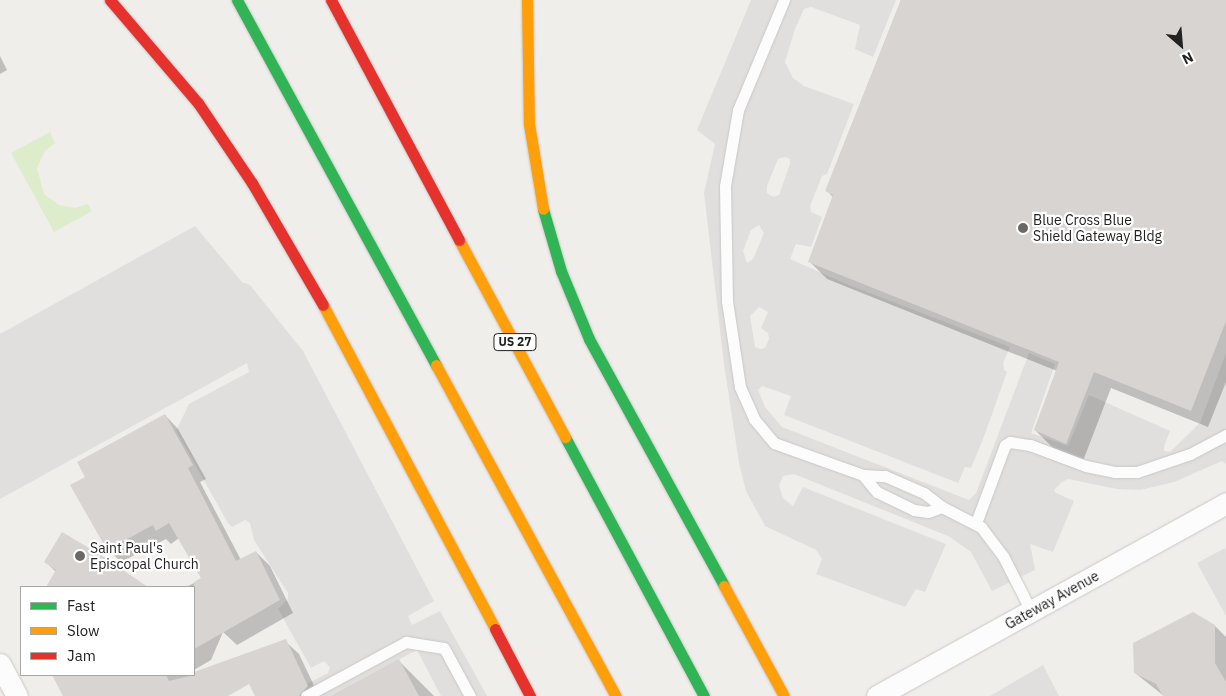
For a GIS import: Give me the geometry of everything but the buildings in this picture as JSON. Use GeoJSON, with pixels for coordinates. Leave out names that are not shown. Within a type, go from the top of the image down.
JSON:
{"type":"FeatureCollection","features":[{"type":"Feature","properties":{"kind":"highway"},"geometry":{"type":"LineString","coordinates":[[110,0],[198,103],[272,216],[350,351],[530,696]]}},
{"type":"Feature","properties":{"kind":"highway"},"geometry":{"type":"LineString","coordinates":[[237,0],[616,696]]}},
{"type":"Feature","properties":{"kind":"highway","name":"US 27"},"geometry":{"type":"LineString","coordinates":[[331,0],[704,696]]}},
{"type":"Feature","properties":{"kind":"highway"},"geometry":{"type":"LineString","coordinates":[[527,0],[529,124],[534,166],[545,220],[561,271],[589,339],[784,696]]}},
{"type":"Feature","properties":{"kind":"highway"},"geometry":{"type":"LineString","coordinates":[[595,657],[608,696]]}},
{"type":"Feature","properties":{"kind":"street","name":"Gateway Avenue"},"geometry":{"type":"LineString","coordinates":[[877,696],[1226,503]]}},
{"type":"Feature","properties":{"kind":"street"},"geometry":{"type":"LineString","coordinates":[[0,664],[17,696]]}},
{"type":"Feature","properties":{"kind":"lane"},"geometry":{"type":"LineString","coordinates":[[784,0],[738,110],[725,186],[727,301],[740,387],[754,419],[774,443],[863,475],[885,476],[924,493],[942,507],[976,523],[1003,556],[1031,611]]}},
{"type":"Feature","properties":{"kind":"lane"},"geometry":{"type":"LineString","coordinates":[[976,523],[1005,445],[1010,442],[1030,445],[1086,466],[1115,472],[1137,472],[1190,454],[1226,435]]}},
{"type":"Feature","properties":{"kind":"lane"},"geometry":{"type":"LineString","coordinates":[[863,475],[877,492],[914,510],[928,512],[942,507]]}},
{"type":"Feature","properties":{"kind":"lane"},"geometry":{"type":"LineString","coordinates":[[306,696],[406,642],[444,648],[470,696]]}},
{"type":"Feature","properties":{"kind":"green space"},"geometry":{"type":"Polygon","coordinates":[[[50,132],[55,143],[45,151],[37,168],[44,194],[59,205],[75,208],[88,204],[92,211],[54,232],[11,153],[50,132]]]}},
{"type":"Feature","properties":{"kind":"shaded area"},"geometry":{"type":"Polygon","coordinates":[[[751,0],[896,0],[873,57],[855,49],[860,25],[811,7],[804,9],[795,29],[785,62],[793,78],[804,86],[854,104],[827,174],[822,176],[810,206],[811,212],[822,217],[811,247],[796,244],[790,259],[849,285],[1010,347],[1003,363],[1004,370],[1007,372],[971,468],[965,467],[958,483],[784,415],[791,396],[762,386],[758,390],[765,407],[782,427],[969,500],[976,493],[1029,353],[1055,364],[1031,433],[1068,446],[1089,395],[1170,431],[1164,451],[1170,452],[1200,423],[1226,353],[1226,464],[1222,461],[1174,482],[1140,490],[1117,489],[1068,479],[1062,482],[1054,490],[1056,493],[1074,501],[1053,552],[1030,544],[1035,570],[992,591],[971,552],[948,536],[794,474],[783,476],[779,486],[783,498],[793,506],[803,487],[946,544],[925,592],[916,589],[905,607],[816,574],[822,559],[816,550],[765,526],[746,491],[739,463],[724,364],[704,193],[715,144],[697,130],[751,0]],[[785,157],[778,159],[767,186],[767,193],[773,197],[779,195],[790,164],[790,159],[785,157]],[[759,225],[751,230],[743,251],[747,263],[753,259],[764,233],[759,225]],[[759,307],[750,316],[755,347],[765,348],[769,339],[768,333],[761,328],[768,312],[759,307]]]}},
{"type":"Feature","properties":{"kind":"shaded area"},"geometry":{"type":"Polygon","coordinates":[[[195,226],[242,282],[250,285],[303,351],[434,601],[408,616],[412,625],[440,611],[487,696],[441,696],[417,650],[330,696],[283,696],[328,673],[330,667],[324,661],[311,668],[278,609],[288,599],[288,593],[254,540],[250,523],[245,520],[232,527],[228,523],[176,431],[189,404],[249,372],[247,363],[0,499],[0,334],[195,226]]]}},
{"type":"Feature","properties":{"kind":"shaded area"},"geometry":{"type":"Polygon","coordinates":[[[1225,548],[1226,550],[1226,616],[1197,563],[1225,548]]]}},
{"type":"Feature","properties":{"kind":"shaded area"},"geometry":{"type":"Polygon","coordinates":[[[1043,665],[1059,696],[990,696],[1043,665]]]}},
{"type":"Feature","properties":{"kind":"traffic: fast"},"geometry":{"type":"LineString","coordinates":[[237,0],[436,365]]}},
{"type":"Feature","properties":{"kind":"traffic: fast"},"geometry":{"type":"LineString","coordinates":[[543,209],[561,271],[589,339],[724,586]]}},
{"type":"Feature","properties":{"kind":"traffic: fast"},"geometry":{"type":"LineString","coordinates":[[565,437],[704,696]]}},
{"type":"Feature","properties":{"kind":"traffic: slow"},"geometry":{"type":"LineString","coordinates":[[527,0],[529,124],[543,209]]}},
{"type":"Feature","properties":{"kind":"traffic: slow"},"geometry":{"type":"LineString","coordinates":[[459,240],[565,437]]}},
{"type":"Feature","properties":{"kind":"traffic: slow"},"geometry":{"type":"LineString","coordinates":[[323,305],[495,629]]}},
{"type":"Feature","properties":{"kind":"traffic: slow"},"geometry":{"type":"LineString","coordinates":[[436,365],[616,696]]}},
{"type":"Feature","properties":{"kind":"traffic: slow"},"geometry":{"type":"LineString","coordinates":[[724,586],[784,696]]}},
{"type":"Feature","properties":{"kind":"traffic: jam"},"geometry":{"type":"LineString","coordinates":[[110,0],[198,103],[252,183],[323,305]]}},
{"type":"Feature","properties":{"kind":"traffic: jam"},"geometry":{"type":"LineString","coordinates":[[331,0],[459,240]]}},
{"type":"Feature","properties":{"kind":"traffic: jam"},"geometry":{"type":"LineString","coordinates":[[495,629],[530,696]]}},
{"type":"Feature","properties":{"kind":"place","name":"Blue Cross Blue Shield Gateway Bldg"},"geometry":{"type":"Point","coordinates":[1023,228]}},
{"type":"Feature","properties":{"kind":"place","name":"Saint Paul's Episcopal Church"},"geometry":{"type":"Point","coordinates":[80,556]}}]}
